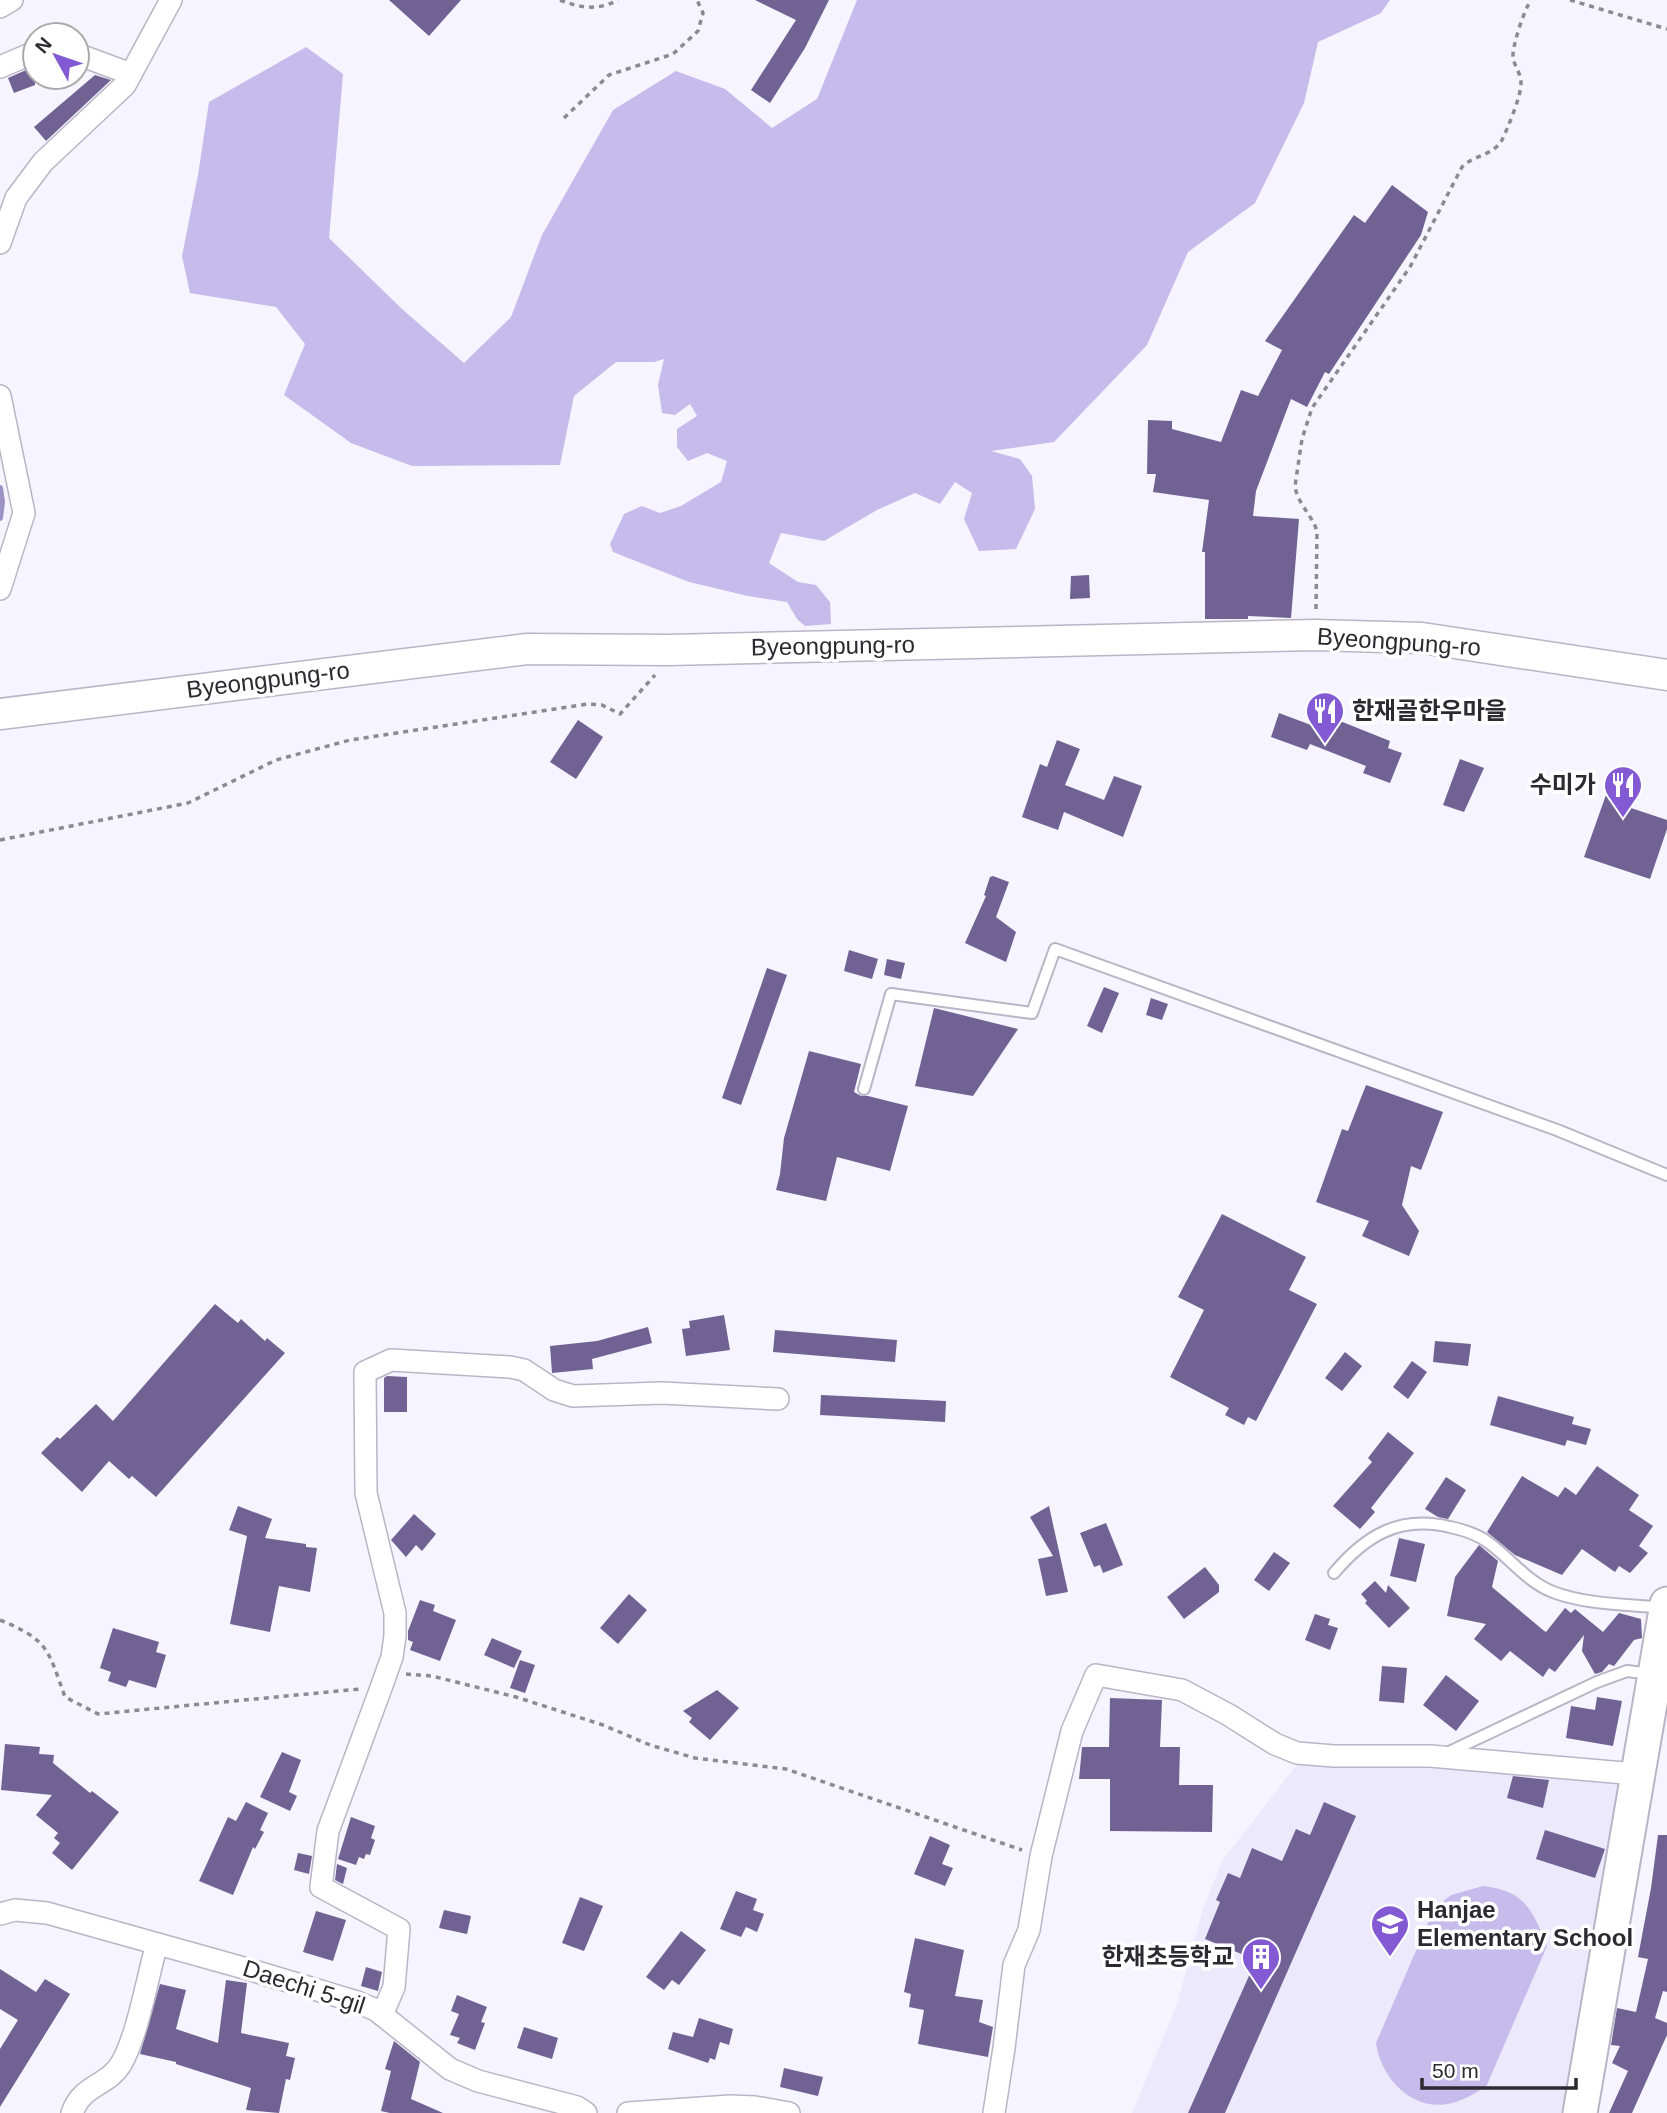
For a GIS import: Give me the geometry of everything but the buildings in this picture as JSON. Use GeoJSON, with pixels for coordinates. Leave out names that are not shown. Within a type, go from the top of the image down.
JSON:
{"type":"FeatureCollection","features":[{"type":"Feature","properties":{"kind":"main road","name":"Byeongpung-ro"},"geometry":{"type":"LineString","coordinates":[[0,714],[527,649],[669,650],[1315,635],[1422,638],[1667,675]]}},
{"type":"Feature","properties":{"kind":"main road"},"geometry":{"type":"LineString","coordinates":[[1580,2113],[1636,1774],[1650,1731],[1654,1675],[1666,1615]]}},
{"type":"Feature","properties":{"kind":"street"},"geometry":{"type":"LineString","coordinates":[[0,6],[12,0]]}},
{"type":"Feature","properties":{"kind":"street"},"geometry":{"type":"LineString","coordinates":[[0,243],[16,198],[43,162],[125,85],[171,0]]}},
{"type":"Feature","properties":{"kind":"street"},"geometry":{"type":"LineString","coordinates":[[0,67],[21,58]]}},
{"type":"Feature","properties":{"kind":"street"},"geometry":{"type":"LineString","coordinates":[[91,59],[131,74]]}},
{"type":"Feature","properties":{"kind":"street"},"geometry":{"type":"LineString","coordinates":[[0,396],[24,513],[0,589]]}},
{"type":"Feature","properties":{"kind":"street"},"geometry":{"type":"LineString","coordinates":[[382,2015],[394,1987],[399,1929],[321,1887],[328,1831],[382,1688],[392,1657],[395,1636],[395,1613],[366,1493],[365,1372],[391,1360],[497,1366],[524,1370],[554,1390],[573,1396],[663,1393],[778,1399]]}},
{"type":"Feature","properties":{"kind":"street"},"geometry":{"type":"LineString","coordinates":[[994,2113],[1014,1965],[1029,1930],[1041,1856],[1072,1731],[1096,1675],[1182,1690],[1297,1754],[1439,1757],[1636,1774]]}},
{"type":"Feature","properties":{"kind":"street","name":"Daechi 5-gil"},"geometry":{"type":"LineString","coordinates":[[0,1914],[15,1910],[47,1913],[335,1995],[376,2010],[450,2069],[478,2081],[577,2107],[586,2113]]}},
{"type":"Feature","properties":{"kind":"street"},"geometry":{"type":"LineString","coordinates":[[72,2113],[87,2090],[108,2078],[119,2066],[130,2042],[157,1944]]}},
{"type":"Feature","properties":{"kind":"street"},"geometry":{"type":"LineString","coordinates":[[628,2113],[730,2106],[789,2113]]}},
{"type":"Feature","properties":{"kind":"lane"},"geometry":{"type":"LineString","coordinates":[[864,1089],[891,993],[1032,1013],[1055,949],[1557,1130],[1667,1175]]}},
{"type":"Feature","properties":{"kind":"lane"},"geometry":{"type":"LineString","coordinates":[[1334,1573],[1343,1562],[1375,1536],[1407,1523],[1440,1524],[1479,1536],[1520,1571],[1552,1592],[1666,1615]]}},
{"type":"Feature","properties":{"kind":"lane"},"geometry":{"type":"LineString","coordinates":[[1439,1757],[1597,1682],[1627,1671],[1654,1675]]}},
{"type":"Feature","properties":{"kind":"path"},"geometry":{"type":"LineString","coordinates":[[560,0],[580,8],[606,6],[618,0]]}},
{"type":"Feature","properties":{"kind":"path"},"geometry":{"type":"LineString","coordinates":[[564,118],[609,75],[673,54],[698,31],[703,13],[697,0]]}},
{"type":"Feature","properties":{"kind":"path"},"geometry":{"type":"LineString","coordinates":[[1315,635],[1317,531],[1295,486],[1308,419],[1324,388],[1410,267],[1462,167],[1466,162],[1492,150],[1501,140],[1520,92],[1519,72],[1513,57],[1531,0]]}},
{"type":"Feature","properties":{"kind":"path"},"geometry":{"type":"LineString","coordinates":[[1570,0],[1667,29]]}},
{"type":"Feature","properties":{"kind":"path"},"geometry":{"type":"LineString","coordinates":[[0,840],[188,803],[276,760],[350,740],[588,704],[602,705],[620,714],[660,670],[669,650]]}},
{"type":"Feature","properties":{"kind":"path"},"geometry":{"type":"LineString","coordinates":[[0,1620],[27,1632],[48,1651],[65,1697],[98,1714],[382,1688],[407,1674],[432,1676],[504,1694],[695,1758],[786,1769],[1041,1856]]}},
{"type":"Feature","properties":{"kind":"shaded area"},"geometry":{"type":"Polygon","coordinates":[[[857,0],[1390,0],[1381,13],[1318,42],[1304,103],[1255,203],[1188,252],[1147,345],[1054,442],[991,451],[1020,459],[1032,476],[1035,509],[1016,549],[979,551],[964,519],[972,493],[955,482],[940,504],[915,493],[877,510],[824,541],[781,533],[769,563],[798,582],[816,585],[830,602],[831,624],[805,626],[797,619],[787,602],[689,582],[613,552],[610,544],[624,514],[642,506],[660,513],[681,506],[721,482],[727,461],[707,453],[688,461],[677,447],[677,429],[697,416],[690,404],[675,415],[662,413],[658,385],[664,359],[654,362],[616,362],[574,396],[560,465],[412,466],[351,443],[284,395],[305,344],[276,307],[190,293],[182,256],[209,102],[306,47],[343,74],[329,238],[402,309],[464,363],[511,317],[542,235],[613,110],[676,71],[725,89],[772,128],[817,99],[857,0]]]}},
{"type":"Feature","properties":{"kind":"shaded area","name":"Hanjae Elementary School"},"geometry":{"type":"Polygon","coordinates":[[[1302,1758],[1623,1779],[1562,2113],[1132,2113],[1177,2004],[1202,1912],[1222,1861],[1302,1758]]]}},
{"type":"Feature","properties":{"kind":"shaded area"},"geometry":{"type":"Polygon","coordinates":[[[1483,1886],[1497,1888],[1518,1897],[1537,1922],[1547,1946],[1486,2087],[1452,2103],[1424,2103],[1412,2098],[1392,2080],[1384,2069],[1376,2043],[1434,1909],[1451,1895],[1483,1886]]]}},
{"type":"Feature","properties":{"kind":"waterway"},"geometry":{"type":"LineString","coordinates":[[0,488],[0,518]]}},
{"type":"Feature","properties":{"kind":"place","name":"한재골한우마을"},"geometry":{"type":"Point","coordinates":[1325,745]}},
{"type":"Feature","properties":{"kind":"place","name":"수미가"},"geometry":{"type":"Point","coordinates":[1623,819]}},
{"type":"Feature","properties":{"kind":"place","name":"Hanjae Elementary School"},"geometry":{"type":"Point","coordinates":[1390,1958]}},
{"type":"Feature","properties":{"kind":"place","name":"한재초등학교"},"geometry":{"type":"Point","coordinates":[1261,1991]}}]}
